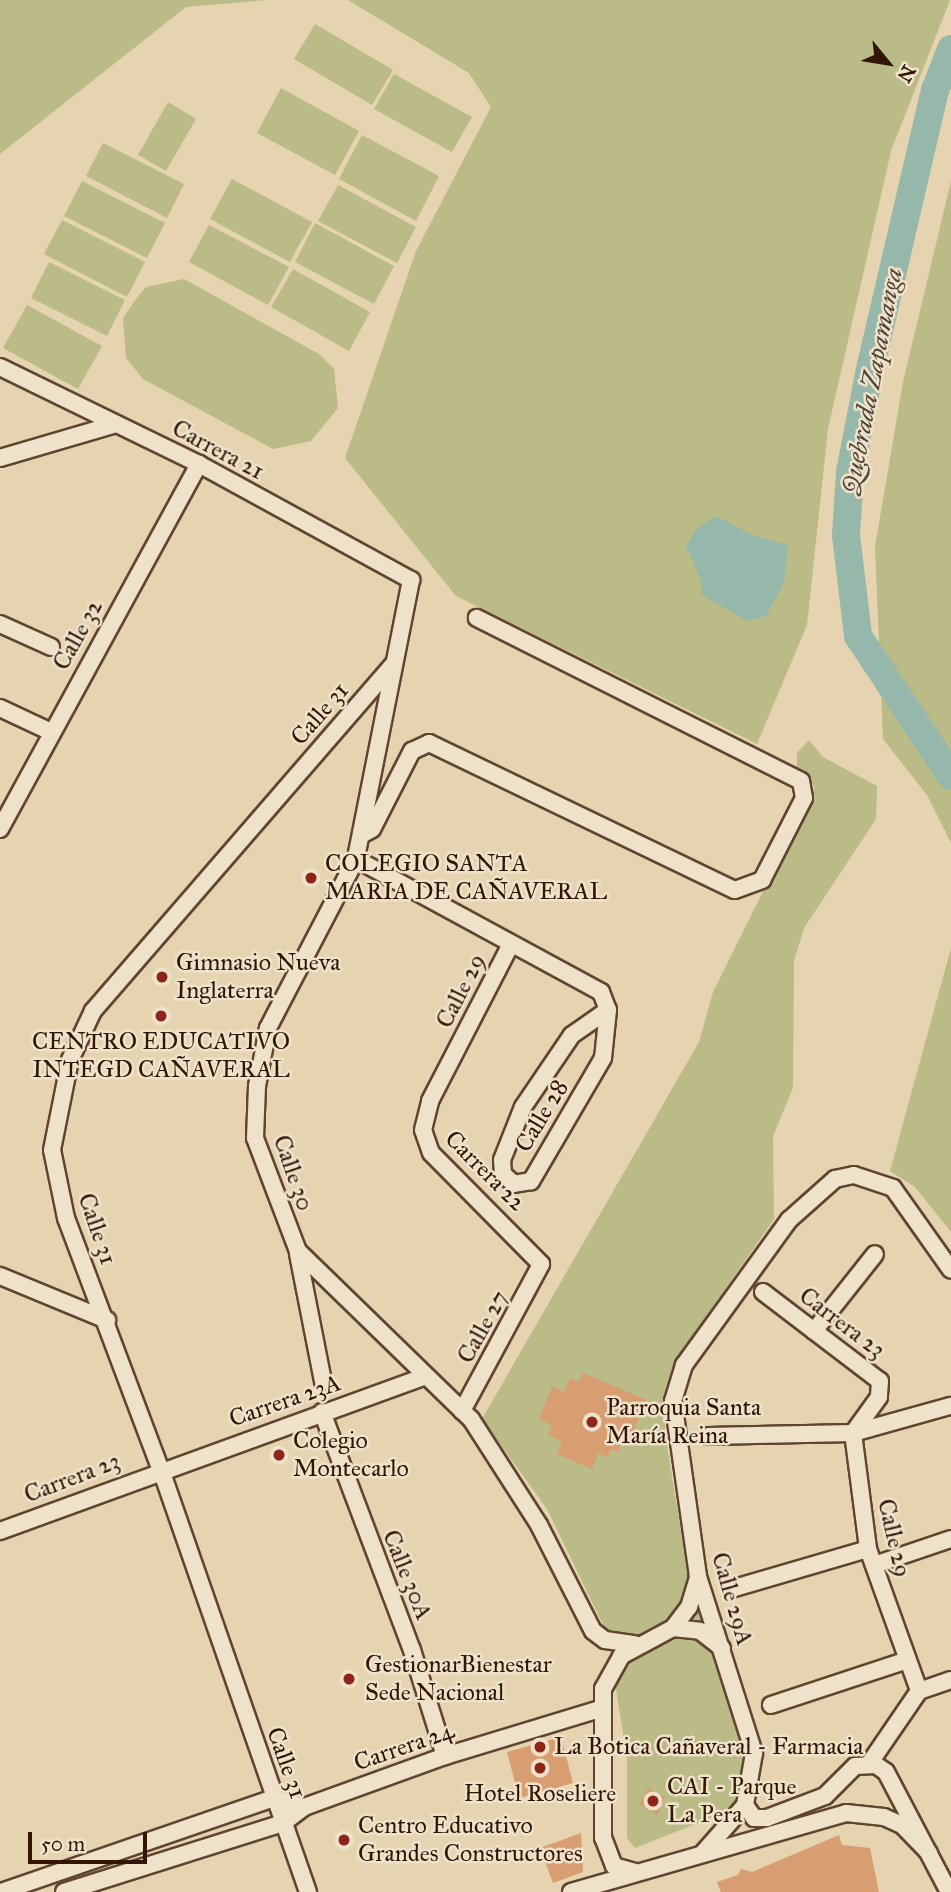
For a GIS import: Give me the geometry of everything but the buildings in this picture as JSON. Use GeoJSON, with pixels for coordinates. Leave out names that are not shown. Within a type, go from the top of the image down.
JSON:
{"type":"FeatureCollection","features":[{"type":"Feature","properties":{"kind":"street","name":"Carrera 21"},"geometry":{"type":"LineString","coordinates":[[0,367],[199,464],[411,580]]}},
{"type":"Feature","properties":{"kind":"street"},"geometry":{"type":"LineString","coordinates":[[0,458],[116,424]]}},
{"type":"Feature","properties":{"kind":"street","name":"Calle 32"},"geometry":{"type":"LineString","coordinates":[[2,819],[199,464]]}},
{"type":"Feature","properties":{"kind":"street","name":"Calle 30"},"geometry":{"type":"LineString","coordinates":[[411,580],[363,834],[356,859],[268,1028],[257,1086],[255,1138],[298,1251],[462,1411],[539,1525],[585,1618],[605,1640],[635,1644]]}},
{"type":"Feature","properties":{"kind":"street"},"geometry":{"type":"LineString","coordinates":[[363,834],[372,829],[412,751],[429,743],[735,890],[762,880],[804,798],[801,781],[477,618]]}},
{"type":"Feature","properties":{"kind":"street"},"geometry":{"type":"LineString","coordinates":[[0,624],[51,647]]}},
{"type":"Feature","properties":{"kind":"street","name":"Calle 31"},"geometry":{"type":"LineString","coordinates":[[308,1892],[107,1320],[66,1218],[52,1150],[77,1040],[93,1011],[395,663]]}},
{"type":"Feature","properties":{"kind":"street"},"geometry":{"type":"LineString","coordinates":[[0,708],[51,732]]}},
{"type":"Feature","properties":{"kind":"street","name":"Calle 29"},"geometry":{"type":"LineString","coordinates":[[356,859],[510,946],[430,1101]]}},
{"type":"Feature","properties":{"kind":"street"},"geometry":{"type":"LineString","coordinates":[[510,946],[601,992],[608,1010]]}},
{"type":"Feature","properties":{"kind":"street","name":"Calle 28"},"geometry":{"type":"LineString","coordinates":[[608,1010],[603,1058],[531,1181],[514,1184],[503,1174],[502,1160],[523,1107],[572,1035],[608,1010]]}},
{"type":"Feature","properties":{"kind":"street","name":"Carrera 22"},"geometry":{"type":"LineString","coordinates":[[430,1101],[423,1130],[431,1153],[541,1264]]}},
{"type":"Feature","properties":{"kind":"street","name":"Calle 29A"},"geometry":{"type":"LineString","coordinates":[[745,1805],[754,1753],[698,1576],[673,1402],[684,1365],[698,1341],[789,1220],[817,1190],[854,1175],[893,1188],[951,1270]]}},
{"type":"Feature","properties":{"kind":"street"},"geometry":{"type":"LineString","coordinates":[[298,1251],[323,1382]]}},
{"type":"Feature","properties":{"kind":"street"},"geometry":{"type":"LineString","coordinates":[[814,1331],[875,1254]]}},
{"type":"Feature","properties":{"kind":"street","name":"Calle 27"},"geometry":{"type":"LineString","coordinates":[[462,1411],[541,1264]]}},
{"type":"Feature","properties":{"kind":"street"},"geometry":{"type":"LineString","coordinates":[[0,1276],[107,1320]]}},
{"type":"Feature","properties":{"kind":"street","name":"Carrera 23"},"geometry":{"type":"LineString","coordinates":[[763,1292],[880,1381],[879,1397],[853,1433]]}},
{"type":"Feature","properties":{"kind":"street","name":"Carrera 23A"},"geometry":{"type":"LineString","coordinates":[[160,1468],[425,1376]]}},
{"type":"Feature","properties":{"kind":"street"},"geometry":{"type":"LineString","coordinates":[[708,1436],[853,1433],[950,1406]]}},
{"type":"Feature","properties":{"kind":"street","name":"Calle 30A"},"geometry":{"type":"LineString","coordinates":[[321,1412],[412,1650],[445,1756]]}},
{"type":"Feature","properties":{"kind":"street","name":"Calle 29"},"geometry":{"type":"LineString","coordinates":[[853,1433],[868,1549],[905,1661],[919,1691]]}},
{"type":"Feature","properties":{"kind":"street","name":"Carrera 23"},"geometry":{"type":"LineString","coordinates":[[0,1531],[160,1468]]}},
{"type":"Feature","properties":{"kind":"street"},"geometry":{"type":"LineString","coordinates":[[874,1565],[951,1539]]}},
{"type":"Feature","properties":{"kind":"street"},"geometry":{"type":"LineString","coordinates":[[731,1589],[868,1549]]}},
{"type":"Feature","properties":{"kind":"street"},"geometry":{"type":"LineString","coordinates":[[673,1628],[689,1607],[698,1576]]}},
{"type":"Feature","properties":{"kind":"street"},"geometry":{"type":"LineString","coordinates":[[635,1872],[614,1866],[603,1838],[600,1709],[610,1672],[635,1644],[673,1628],[700,1631],[722,1648]]}},
{"type":"Feature","properties":{"kind":"street"},"geometry":{"type":"LineString","coordinates":[[771,1705],[905,1661]]}},
{"type":"Feature","properties":{"kind":"street"},"geometry":{"type":"LineString","coordinates":[[702,1854],[745,1805],[754,1818],[767,1818],[825,1796],[847,1771],[869,1764],[919,1691],[951,1681]]}},
{"type":"Feature","properties":{"kind":"street","name":"Carrera 24"},"geometry":{"type":"LineString","coordinates":[[64,1892],[283,1823],[304,1807],[445,1756],[600,1709]]}},
{"type":"Feature","properties":{"kind":"street"},"geometry":{"type":"LineString","coordinates":[[869,1764],[886,1772],[949,1892]]}},
{"type":"Feature","properties":{"kind":"street"},"geometry":{"type":"LineString","coordinates":[[1,1892],[274,1798],[304,1807]]}},
{"type":"Feature","properties":{"kind":"street"},"geometry":{"type":"LineString","coordinates":[[579,1891],[635,1872],[865,1813],[902,1825],[929,1853]]}},
{"type":"Feature","properties":{"kind":"street"},"geometry":{"type":"LineString","coordinates":[[624,1892],[635,1872]]}},
{"type":"Feature","properties":{"kind":"green space"},"geometry":{"type":"Polygon","coordinates":[[[0,0],[267,0],[186,7],[0,154],[0,0]]]}},
{"type":"Feature","properties":{"kind":"green space"},"geometry":{"type":"Polygon","coordinates":[[[348,0],[950,0],[891,151],[828,429],[807,625],[757,744],[456,596],[345,458],[416,251],[491,107],[469,73],[348,0]]]}},
{"type":"Feature","properties":{"kind":"green space"},"geometry":{"type":"Polygon","coordinates":[[[315,24],[393,70],[372,105],[294,59],[315,24]]]}},
{"type":"Feature","properties":{"kind":"green space"},"geometry":{"type":"Polygon","coordinates":[[[394,74],[472,117],[452,152],[374,109],[394,74]]]}},
{"type":"Feature","properties":{"kind":"green space"},"geometry":{"type":"Polygon","coordinates":[[[281,88],[359,131],[335,175],[257,133],[281,88]]]}},
{"type":"Feature","properties":{"kind":"green space"},"geometry":{"type":"Polygon","coordinates":[[[168,102],[196,119],[166,171],[138,155],[168,102]]]}},
{"type":"Feature","properties":{"kind":"green space"},"geometry":{"type":"Polygon","coordinates":[[[362,135],[439,176],[416,221],[339,179],[362,135]]]}},
{"type":"Feature","properties":{"kind":"green space"},"geometry":{"type":"Polygon","coordinates":[[[103,143],[184,184],[167,218],[86,176],[103,143]]]}},
{"type":"Feature","properties":{"kind":"green space"},"geometry":{"type":"Polygon","coordinates":[[[232,179],[312,222],[290,262],[210,219],[232,179]]]}},
{"type":"Feature","properties":{"kind":"green space"},"geometry":{"type":"Polygon","coordinates":[[[82,181],[165,223],[147,258],[64,216],[82,181]]]}},
{"type":"Feature","properties":{"kind":"green space"},"geometry":{"type":"Polygon","coordinates":[[[951,181],[951,843],[927,795],[883,739],[875,547],[903,382],[951,181]]]}},
{"type":"Feature","properties":{"kind":"green space"},"geometry":{"type":"Polygon","coordinates":[[[338,185],[416,227],[397,263],[318,221],[338,185]]]}},
{"type":"Feature","properties":{"kind":"green space"},"geometry":{"type":"Polygon","coordinates":[[[62,220],[145,262],[127,297],[44,254],[62,220]]]}},
{"type":"Feature","properties":{"kind":"green space"},"geometry":{"type":"Polygon","coordinates":[[[315,223],[394,266],[374,304],[295,262],[315,223]]]}},
{"type":"Feature","properties":{"kind":"green space"},"geometry":{"type":"Polygon","coordinates":[[[209,225],[289,267],[268,305],[189,262],[209,225]]]}},
{"type":"Feature","properties":{"kind":"green space"},"geometry":{"type":"Polygon","coordinates":[[[49,262],[125,300],[107,336],[31,298],[49,262]]]}},
{"type":"Feature","properties":{"kind":"green space"},"geometry":{"type":"Polygon","coordinates":[[[293,269],[370,312],[349,351],[271,307],[293,269]]]}},
{"type":"Feature","properties":{"kind":"green space"},"geometry":{"type":"Polygon","coordinates":[[[184,279],[319,354],[334,369],[338,408],[311,441],[273,449],[143,379],[126,358],[123,318],[136,299],[146,287],[184,279]]]}},
{"type":"Feature","properties":{"kind":"green space"},"geometry":{"type":"Polygon","coordinates":[[[27,305],[102,346],[78,389],[3,348],[27,305]]]}},
{"type":"Feature","properties":{"kind":"green space"},"geometry":{"type":"Polygon","coordinates":[[[809,740],[823,757],[877,786],[876,819],[804,928],[794,961],[793,1088],[773,1136],[774,1219],[674,1363],[665,1401],[665,1433],[688,1575],[747,1755],[741,1798],[726,1812],[635,1848],[627,1838],[627,1758],[607,1633],[547,1509],[482,1419],[699,1042],[713,992],[815,787],[797,767],[797,753],[809,740]]]}},
{"type":"Feature","properties":{"kind":"green space"},"geometry":{"type":"Polygon","coordinates":[[[951,948],[951,1232],[915,1187],[890,1171],[951,948]]]}},
{"type":"Feature","properties":{"kind":"shaded area"},"geometry":{"type":"Polygon","coordinates":[[[717,516],[752,535],[788,545],[784,583],[766,616],[747,621],[701,594],[701,580],[686,546],[698,527],[717,516]]]}},
{"type":"Feature","properties":{"kind":"waterway","name":"Quebrada Zapamanga"},"geometry":{"type":"LineString","coordinates":[[951,49],[935,90],[871,364],[850,472],[846,535],[858,636],[951,776]]}},
{"type":"Feature","properties":{"kind":"place","name":"COLEGIO SANTA MARIA DE CAÑAVERAL"},"geometry":{"type":"Point","coordinates":[311,878]}},
{"type":"Feature","properties":{"kind":"place","name":"Gimnasio Nueva Inglaterra"},"geometry":{"type":"Point","coordinates":[162,977]}},
{"type":"Feature","properties":{"kind":"place","name":"CENTRO EDUCATIVO INTEGD CAÑAVERAL"},"geometry":{"type":"Point","coordinates":[161,1016]}},
{"type":"Feature","properties":{"kind":"place","name":"Parroquia Santa María Reina"},"geometry":{"type":"Point","coordinates":[592,1422]}},
{"type":"Feature","properties":{"kind":"place","name":"Colegio Montecarlo"},"geometry":{"type":"Point","coordinates":[279,1455]}},
{"type":"Feature","properties":{"kind":"place","name":"GestionarBienestar Sede Nacional"},"geometry":{"type":"Point","coordinates":[349,1679]}},
{"type":"Feature","properties":{"kind":"place","name":"La Botica Cañaveral - Farmacia"},"geometry":{"type":"Point","coordinates":[540,1747]}},
{"type":"Feature","properties":{"kind":"place","name":"Hotel Roseliere"},"geometry":{"type":"Point","coordinates":[540,1768]}},
{"type":"Feature","properties":{"kind":"place","name":"CAI - Parque La Pera"},"geometry":{"type":"Point","coordinates":[653,1801]}},
{"type":"Feature","properties":{"kind":"place","name":"Centro Educativo Grandes Constructores"},"geometry":{"type":"Point","coordinates":[344,1840]}}]}
